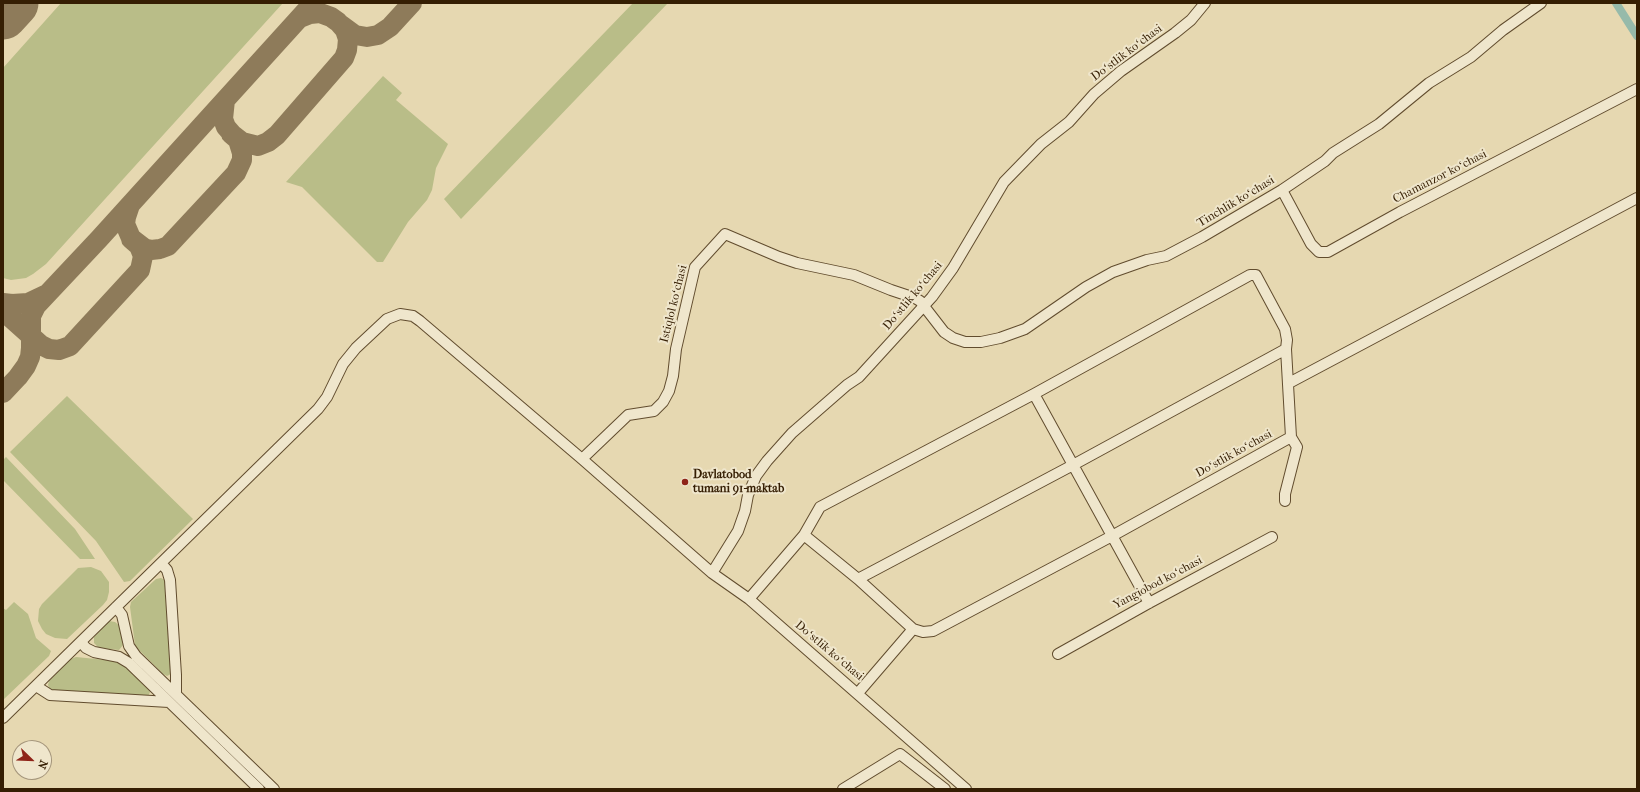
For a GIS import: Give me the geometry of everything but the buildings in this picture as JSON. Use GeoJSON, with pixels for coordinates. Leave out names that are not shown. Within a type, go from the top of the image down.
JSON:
{"type":"FeatureCollection","features":[{"type":"Feature","properties":{"kind":"street","name":"Doʻstlik koʻchasi"},"geometry":{"type":"LineString","coordinates":[[750,599],[804,535],[820,507],[1034,394],[1253,274],[1258,278],[1285,329],[1287,340],[1286,349],[1291,437],[1112,536],[933,631],[923,632],[913,629],[858,693],[750,599],[712,573],[738,531],[756,476],[767,461],[792,433],[847,385],[859,377],[932,297],[953,268],[1004,182],[1013,171],[1041,144],[1069,122],[1094,94],[1121,71],[1191,20],[1205,3]]}},
{"type":"Feature","properties":{"kind":"street","name":"Tinchlik koʻchasi"},"geometry":{"type":"LineString","coordinates":[[924,306],[944,332],[953,338],[965,342],[981,342],[1000,338],[1025,328],[1113,272],[1147,260],[1166,256],[1202,238],[1282,190],[1325,161],[1333,153],[1379,124],[1428,83],[1471,57],[1503,30],[1541,3]]}},
{"type":"Feature","properties":{"kind":"street","name":"Chamanzor koʻchasi"},"geometry":{"type":"LineString","coordinates":[[1282,190],[1311,244],[1319,252],[1328,252],[1407,208],[1637,89]]}},
{"type":"Feature","properties":{"kind":"street"},"geometry":{"type":"LineString","coordinates":[[1289,383],[1637,198]]}},
{"type":"Feature","properties":{"kind":"street","name":"Istiqlol koʻchasi"},"geometry":{"type":"LineString","coordinates":[[582,459],[628,414],[654,411],[663,402],[669,391],[673,376],[676,350],[695,267],[725,234],[797,263],[826,268],[864,278],[891,290],[915,298],[924,306]]}},
{"type":"Feature","properties":{"kind":"street"},"geometry":{"type":"LineString","coordinates":[[3,718],[318,409],[327,397],[343,364],[356,348],[387,319],[400,314],[412,316],[420,320],[712,573]]}},
{"type":"Feature","properties":{"kind":"street"},"geometry":{"type":"LineString","coordinates":[[858,579],[1073,465],[1286,349]]}},
{"type":"Feature","properties":{"kind":"street"},"geometry":{"type":"LineString","coordinates":[[1034,394],[1149,603]]}},
{"type":"Feature","properties":{"kind":"street"},"geometry":{"type":"LineString","coordinates":[[1285,501],[1284,494],[1297,447],[1291,437]]}},
{"type":"Feature","properties":{"kind":"street"},"geometry":{"type":"LineString","coordinates":[[804,535],[858,579],[913,629]]}},
{"type":"Feature","properties":{"kind":"street","name":"Yangiobod koʻchasi"},"geometry":{"type":"LineString","coordinates":[[1058,654],[1272,537]]}},
{"type":"Feature","properties":{"kind":"street"},"geometry":{"type":"LineString","coordinates":[[160,563],[167,570],[170,580],[176,675],[172,698]]}},
{"type":"Feature","properties":{"kind":"street"},"geometry":{"type":"LineString","coordinates":[[116,607],[122,615],[129,646],[136,656],[172,698],[259,789]]}},
{"type":"Feature","properties":{"kind":"street"},"geometry":{"type":"LineString","coordinates":[[81,642],[86,648],[94,652],[119,657],[129,663],[172,698],[274,789]]}},
{"type":"Feature","properties":{"kind":"street"},"geometry":{"type":"LineString","coordinates":[[36,686],[50,696],[172,698]]}},
{"type":"Feature","properties":{"kind":"street"},"geometry":{"type":"LineString","coordinates":[[858,693],[912,743],[966,789]]}},
{"type":"Feature","properties":{"kind":"street"},"geometry":{"type":"LineString","coordinates":[[843,789],[900,754],[945,789],[956,780]]}},
{"type":"Feature","properties":{"kind":"green space"},"geometry":{"type":"Polygon","coordinates":[[[61,3],[283,3],[46,264],[26,278],[11,280],[3,278],[3,68],[61,3]]]}},
{"type":"Feature","properties":{"kind":"green space"},"geometry":{"type":"Polygon","coordinates":[[[633,3],[668,3],[461,219],[444,199],[633,3]]]}},
{"type":"Feature","properties":{"kind":"green space"},"geometry":{"type":"Polygon","coordinates":[[[383,76],[402,93],[396,100],[448,144],[436,168],[432,190],[427,200],[408,222],[383,262],[377,262],[302,187],[286,182],[383,76]]]}},
{"type":"Feature","properties":{"kind":"green space"},"geometry":{"type":"Polygon","coordinates":[[[67,396],[193,519],[130,581],[124,582],[96,541],[10,452],[67,396]]]}},
{"type":"Feature","properties":{"kind":"green space"},"geometry":{"type":"Polygon","coordinates":[[[6,457],[75,529],[95,559],[80,559],[3,480],[3,460],[6,457]]]}},
{"type":"Feature","properties":{"kind":"green space"},"geometry":{"type":"Polygon","coordinates":[[[91,567],[101,571],[109,582],[107,600],[67,639],[55,638],[46,634],[38,621],[39,609],[42,604],[78,568],[91,567]]]}},
{"type":"Feature","properties":{"kind":"green space"},"geometry":{"type":"Polygon","coordinates":[[[161,578],[165,580],[167,585],[171,674],[167,676],[163,674],[135,645],[130,607],[131,602],[156,579],[161,578]]]}},
{"type":"Feature","properties":{"kind":"green space"},"geometry":{"type":"Polygon","coordinates":[[[14,602],[28,614],[36,638],[51,651],[49,656],[3,700],[3,608],[6,610],[14,602]]]}},
{"type":"Feature","properties":{"kind":"green space"},"geometry":{"type":"Polygon","coordinates":[[[109,621],[115,622],[120,626],[123,645],[119,650],[99,648],[94,643],[94,637],[109,621]]]}},
{"type":"Feature","properties":{"kind":"green space"},"geometry":{"type":"Polygon","coordinates":[[[76,657],[116,661],[124,665],[148,688],[150,692],[148,697],[55,692],[50,690],[48,685],[49,681],[71,659],[76,657]]]}},
{"type":"Feature","properties":{"kind":"waterway"},"geometry":{"type":"LineString","coordinates":[[1616,3],[1637,36]]}},
{"type":"Feature","properties":{"kind":"taxiway"},"geometry":{"type":"LineString","coordinates":[[3,393],[18,377],[26,366],[30,357],[31,316],[36,306],[99,239],[313,3]]}},
{"type":"Feature","properties":{"kind":"taxiway"},"geometry":{"type":"LineString","coordinates":[[340,24],[355,35],[367,37],[378,35],[390,27],[412,3]]}},
{"type":"Feature","properties":{"kind":"taxiway"},"geometry":{"type":"LineString","coordinates":[[225,100],[223,119],[226,127],[242,142],[258,146],[268,142],[277,135],[344,58],[347,50],[348,39],[345,30],[331,17],[320,13],[310,14],[300,18]]}},
{"type":"Feature","properties":{"kind":"taxiway"},"geometry":{"type":"LineString","coordinates":[[130,205],[125,224],[131,238],[144,248],[151,250],[168,246],[236,173],[242,160],[242,153],[238,140],[231,134]]}},
{"type":"Feature","properties":{"kind":"taxiway"},"geometry":{"type":"LineString","coordinates":[[3,311],[41,345],[49,349],[59,350],[70,346],[140,270],[143,256],[139,246],[131,239]]}},
{"type":"Feature","properties":{"kind":"taxiway"},"geometry":{"type":"LineString","coordinates":[[3,303],[28,303],[47,294]]}},
{"type":"Feature","properties":{"kind":"runway"},"geometry":{"type":"LineString","coordinates":[[3,15],[14,3]]}},
{"type":"Feature","properties":{"kind":"place","name":"Davlatobod tumani 91-maktab"},"geometry":{"type":"Point","coordinates":[685,482]}}]}
